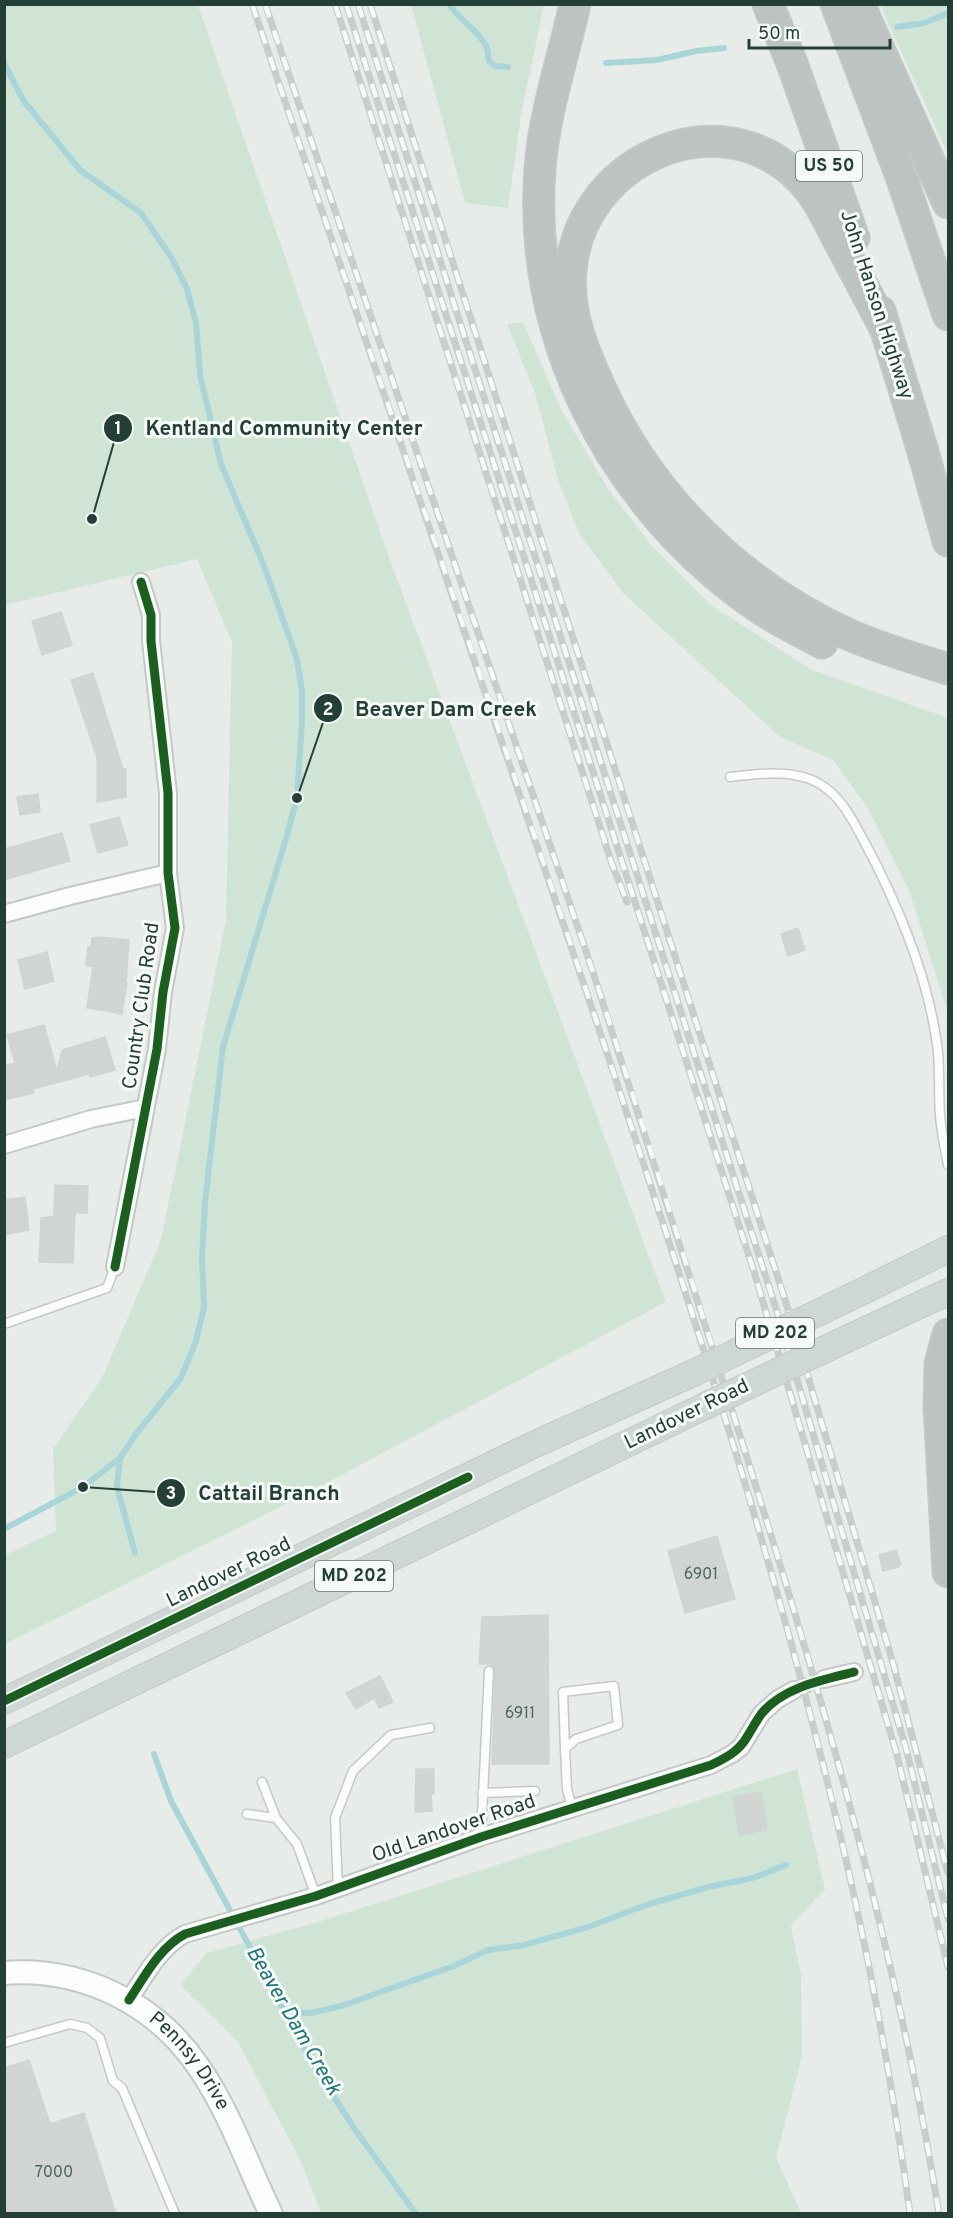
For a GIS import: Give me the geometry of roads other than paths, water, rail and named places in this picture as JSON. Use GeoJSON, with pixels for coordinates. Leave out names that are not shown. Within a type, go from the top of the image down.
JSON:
{"type":"FeatureCollection","features":[{"type":"Feature","properties":{"kind":"highway"},"geometry":{"type":"LineString","coordinates":[[575,4],[546,121],[540,169],[538,220],[544,276],[555,327],[574,380],[594,425],[621,470],[651,510],[686,548],[766,613],[854,658],[918,670],[948,669]]}},
{"type":"Feature","properties":{"kind":"highway","name":"John Hanson Highway"},"geometry":{"type":"LineString","coordinates":[[768,4],[824,150],[886,330],[948,541]]}},
{"type":"Feature","properties":{"kind":"highway","name":"US 50"},"geometry":{"type":"LineString","coordinates":[[836,4],[902,179],[948,315]]}},
{"type":"Feature","properties":{"kind":"highway"},"geometry":{"type":"LineString","coordinates":[[859,4],[948,203]]}},
{"type":"Feature","properties":{"kind":"highway"},"geometry":{"type":"LineString","coordinates":[[886,330],[828,219],[810,190],[777,160],[750,148],[716,142],[695,142],[658,152],[615,179],[594,203],[580,229],[574,250],[570,288],[578,330],[589,362],[620,428],[663,491],[699,531],[741,569],[764,586],[806,612],[918,670],[948,689]]}},
{"type":"Feature","properties":{"kind":"highway"},"geometry":{"type":"LineString","coordinates":[[948,1334],[940,1364],[939,1406],[948,1572]]}},
{"type":"Feature","properties":{"kind":"main road","name":"Landover Road"},"geometry":{"type":"LineString","coordinates":[[4,1701],[533,1445],[691,1374],[948,1249]]}},
{"type":"Feature","properties":{"kind":"main road","name":"Landover Road"},"geometry":{"type":"LineString","coordinates":[[4,1745],[703,1407],[948,1292]]}},
{"type":"Feature","properties":{"kind":"main road","name":"Pennsy Drive"},"geometry":{"type":"LineString","coordinates":[[4,1973],[48,1974],[84,1981],[129,2000],[156,2020],[202,2072],[226,2117],[266,2212]]}},
{"type":"Feature","properties":{"kind":"street","name":"Country Club Road"},"geometry":{"type":"LineString","coordinates":[[115,1267],[157,1049],[163,992],[175,928],[168,873],[168,794],[151,641],[151,615],[141,582]]}},
{"type":"Feature","properties":{"kind":"street"},"geometry":{"type":"LineString","coordinates":[[4,914],[168,873]]}},
{"type":"Feature","properties":{"kind":"street"},"geometry":{"type":"LineString","coordinates":[[4,1145],[91,1119],[145,1108]]}},
{"type":"Feature","properties":{"kind":"street"},"geometry":{"type":"LineString","coordinates":[[824,1679],[854,1672]]}},
{"type":"Feature","properties":{"kind":"street","name":"Old Landover Road"},"geometry":{"type":"LineString","coordinates":[[129,2000],[167,1947],[185,1934],[338,1889],[481,1837],[699,1770],[723,1760],[741,1747],[762,1713],[778,1699],[794,1690]]}},
{"type":"Feature","properties":{"kind":"lane"},"geometry":{"type":"LineString","coordinates":[[730,777],[758,773],[809,778],[827,788],[844,808],[857,829],[894,901],[930,1005],[937,1039],[940,1116],[948,1165]]}},
{"type":"Feature","properties":{"kind":"lane"},"geometry":{"type":"LineString","coordinates":[[4,1324],[106,1288],[115,1267]]}},
{"type":"Feature","properties":{"kind":"lane"},"geometry":{"type":"LineString","coordinates":[[481,1837],[489,1671]]}},
{"type":"Feature","properties":{"kind":"lane"},"geometry":{"type":"LineString","coordinates":[[565,1749],[576,1739],[618,1725],[614,1686],[563,1692],[565,1749],[567,1789],[572,1808]]}},
{"type":"Feature","properties":{"kind":"lane"},"geometry":{"type":"LineString","coordinates":[[338,1889],[335,1818],[352,1771],[391,1736],[430,1728]]}},
{"type":"Feature","properties":{"kind":"lane"},"geometry":{"type":"LineString","coordinates":[[262,1782],[276,1818],[297,1844],[316,1896]]}},
{"type":"Feature","properties":{"kind":"lane"},"geometry":{"type":"LineString","coordinates":[[482,1793],[536,1791]]}},
{"type":"Feature","properties":{"kind":"lane"},"geometry":{"type":"LineString","coordinates":[[247,1814],[276,1818]]}},
{"type":"Feature","properties":{"kind":"lane"},"geometry":{"type":"LineString","coordinates":[[4,2043],[70,2024],[87,2028],[100,2038],[113,2081],[122,2088],[175,2214]]}},
{"type":"Feature","properties":{"kind":"waterway"},"geometry":{"type":"LineString","coordinates":[[449,4],[483,40],[489,61],[495,66],[508,67]]}},
{"type":"Feature","properties":{"kind":"waterway"},"geometry":{"type":"LineString","coordinates":[[897,27],[924,23],[948,13]]}},
{"type":"Feature","properties":{"kind":"waterway"},"geometry":{"type":"LineString","coordinates":[[606,63],[657,60],[696,51],[724,48]]}},
{"type":"Feature","properties":{"kind":"waterway","name":"Beaver Dam Creek"},"geometry":{"type":"LineString","coordinates":[[4,63],[23,100],[80,170],[141,213],[171,257],[187,289],[196,323],[200,375],[221,464],[264,566],[297,659],[302,691],[297,798],[223,1047],[205,1202],[202,1258],[204,1307],[196,1341],[181,1378],[136,1434],[120,1458],[117,1487],[135,1553]]}},
{"type":"Feature","properties":{"kind":"waterway"},"geometry":{"type":"LineString","coordinates":[[4,1529],[83,1487],[120,1458]]}},
{"type":"Feature","properties":{"kind":"waterway","name":"Beaver Dam Creek"},"geometry":{"type":"LineString","coordinates":[[154,1754],[171,1801],[314,2066],[356,2131],[416,2214]]}},
{"type":"Feature","properties":{"kind":"waterway"},"geometry":{"type":"LineString","coordinates":[[285,2012],[311,2013],[341,2006],[454,1966],[488,1950],[524,1945],[588,1927],[646,1905],[708,1887],[753,1878],[786,1865]]}},
{"type":"Feature","properties":{"kind":"tunnel"},"geometry":{"type":"LineString","coordinates":[[794,1690],[824,1679]]}},
{"type":"Feature","properties":{"kind":"railway"},"geometry":{"type":"LineString","coordinates":[[252,4],[609,1059],[747,1490],[809,1709],[861,1928],[888,2070],[910,2214]]}},
{"type":"Feature","properties":{"kind":"railway"},"geometry":{"type":"LineString","coordinates":[[265,4],[593,972],[772,1537],[855,1824],[879,1921],[922,2115],[939,2214]]}},
{"type":"Feature","properties":{"kind":"railway"},"geometry":{"type":"LineString","coordinates":[[335,4],[612,864],[627,902]]}},
{"type":"Feature","properties":{"kind":"railway"},"geometry":{"type":"LineString","coordinates":[[346,4],[755,1275],[897,1755],[948,1967]]}},
{"type":"Feature","properties":{"kind":"railway"},"geometry":{"type":"LineString","coordinates":[[358,4],[778,1315],[907,1752],[948,1919]]}},
{"type":"Feature","properties":{"kind":"railway"},"geometry":{"type":"LineString","coordinates":[[370,4],[787,1306],[893,1663],[948,1873]]}},
{"type":"Feature","properties":{"kind":"place","name":"Kentland Community Center"},"geometry":{"type":"Point","coordinates":[92,519]}},
{"type":"Feature","properties":{"kind":"place","name":"Beaver Dam Creek"},"geometry":{"type":"Point","coordinates":[297,798]}},
{"type":"Feature","properties":{"kind":"place","name":"Cattail Branch"},"geometry":{"type":"Point","coordinates":[83,1487]}}]}
